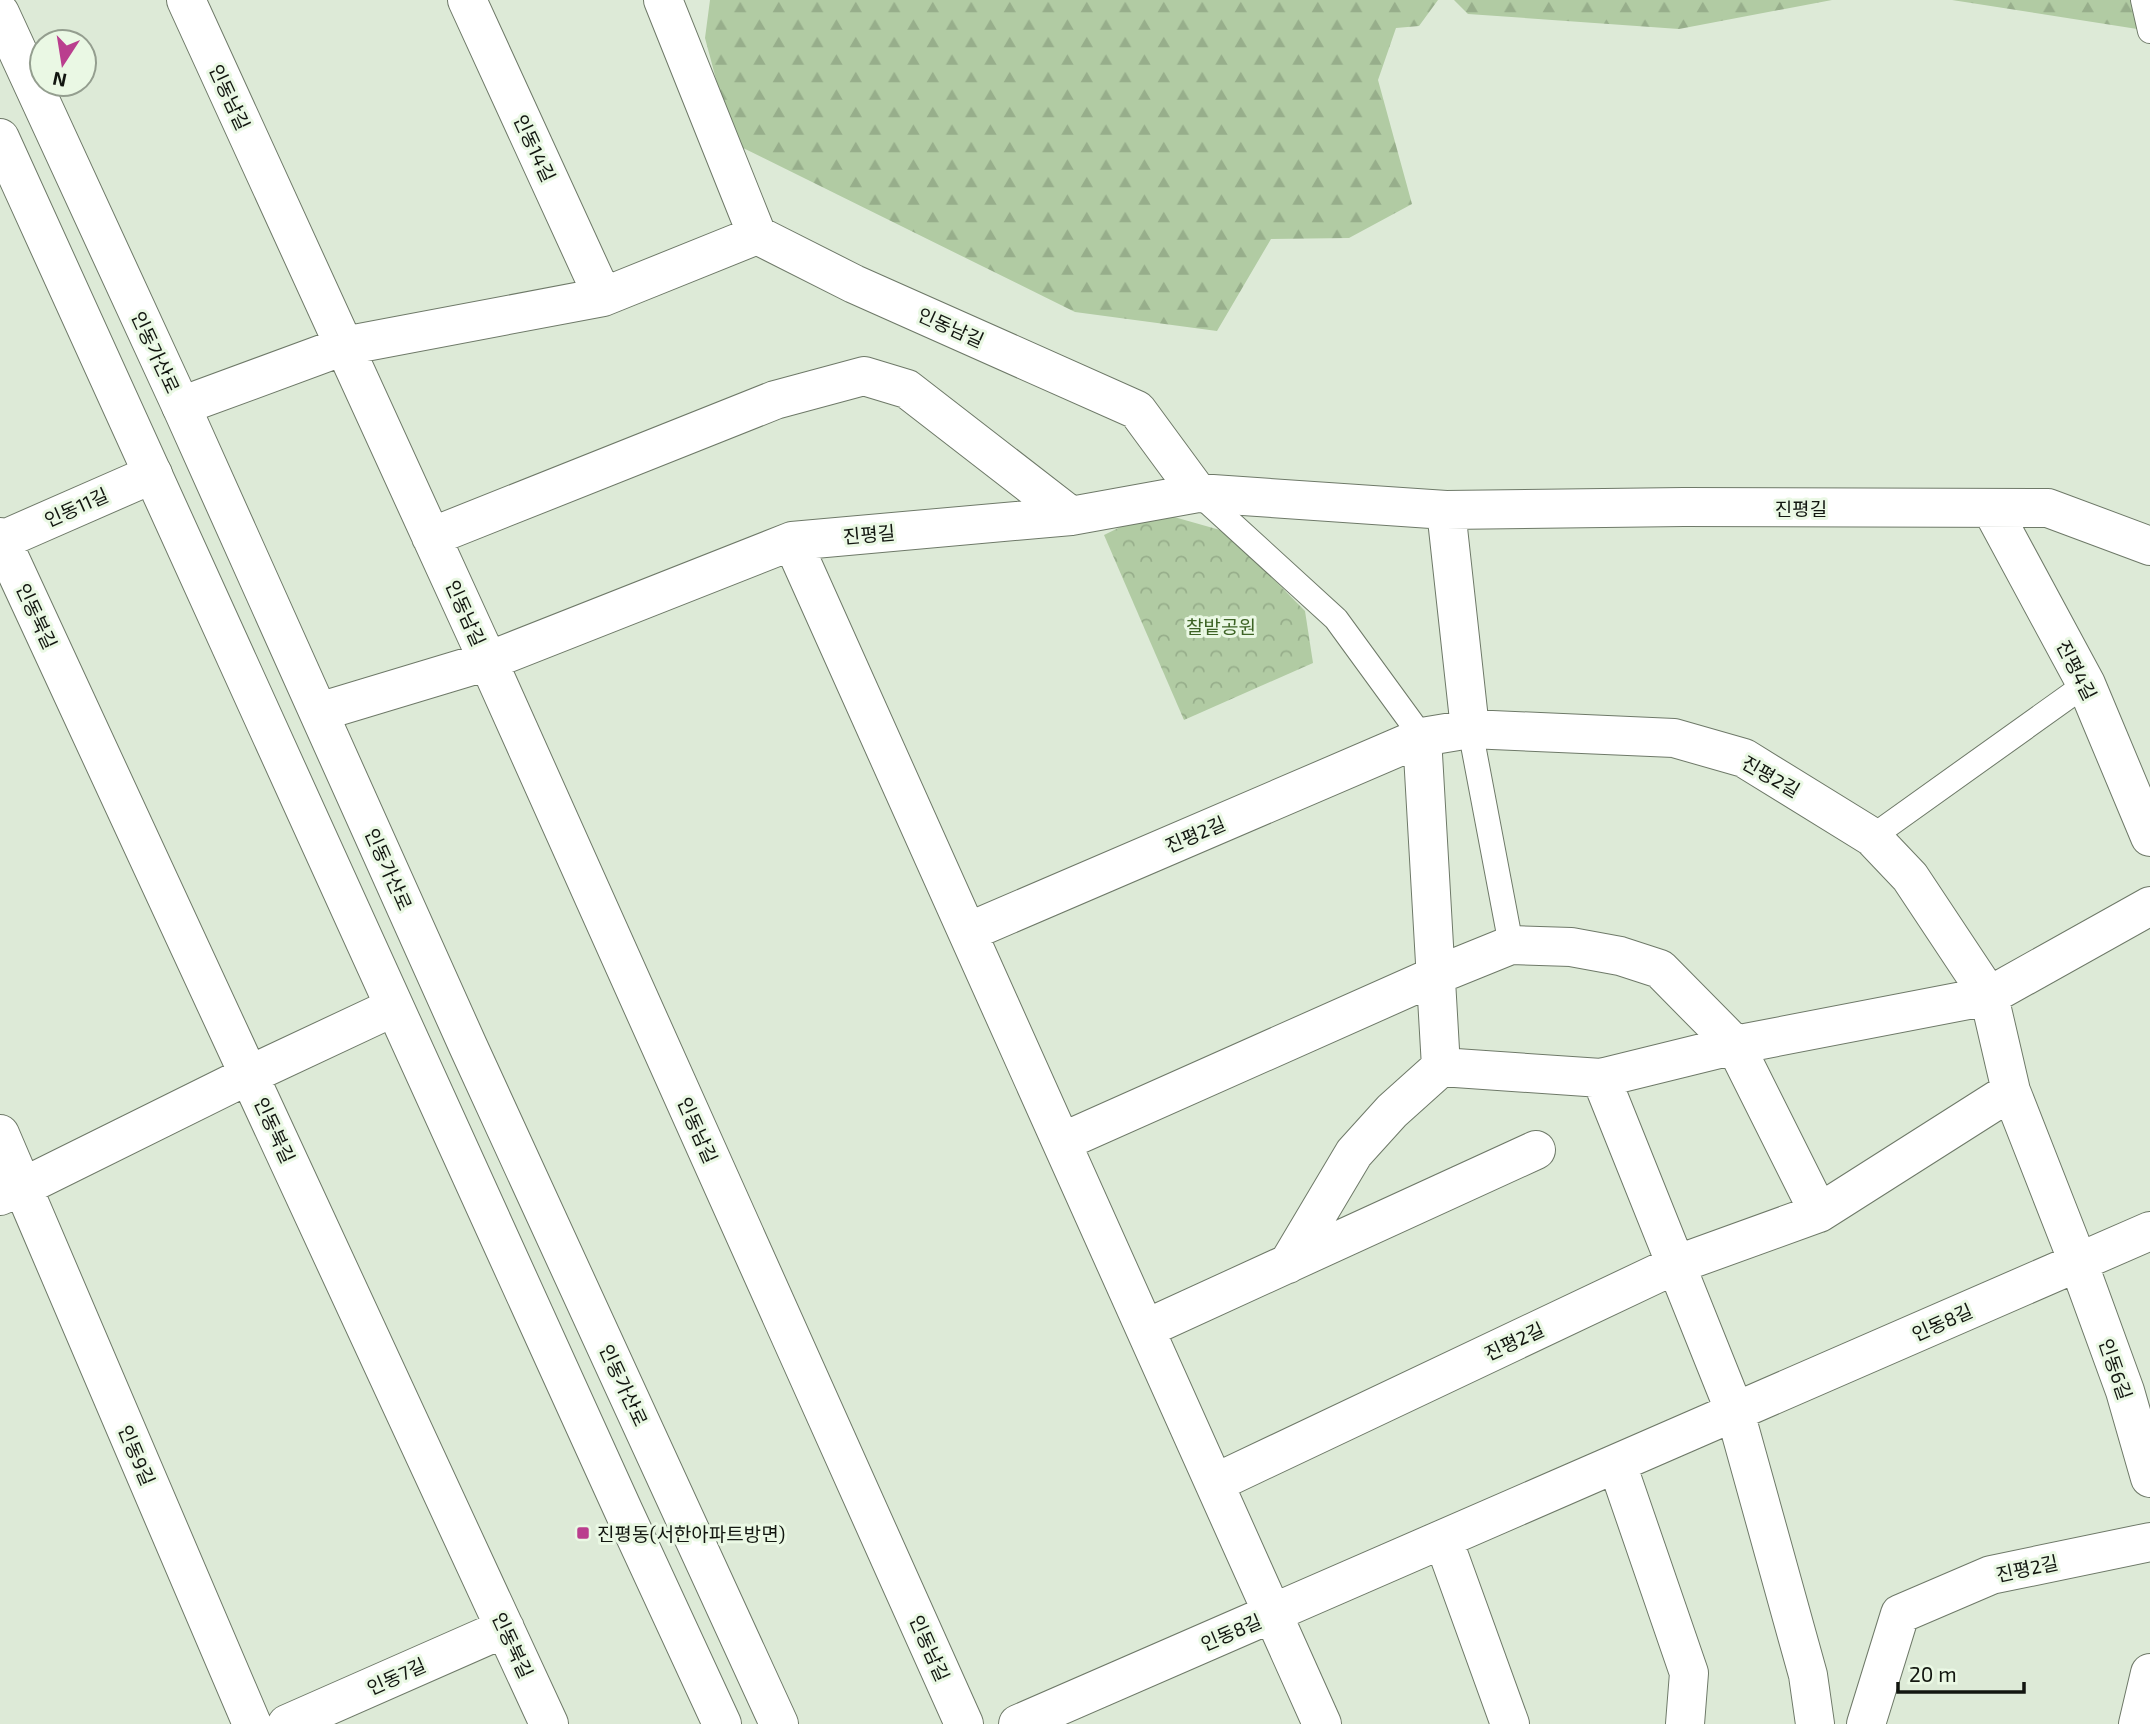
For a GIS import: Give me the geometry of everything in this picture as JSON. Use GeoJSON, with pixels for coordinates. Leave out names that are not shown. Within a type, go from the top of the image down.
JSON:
{"type":"FeatureCollection","features":[{"type":"Feature","properties":{"kind":"street","name":"인동남길"},"geometry":{"type":"LineString","coordinates":[[186,0],[488,661],[964,1724]]}},
{"type":"Feature","properties":{"kind":"street","name":"인동14길"},"geometry":{"type":"LineString","coordinates":[[467,0],[603,297]]}},
{"type":"Feature","properties":{"kind":"street"},"geometry":{"type":"LineString","coordinates":[[181,406],[344,346],[603,297],[757,235],[663,0]]}},
{"type":"Feature","properties":{"kind":"street","name":"인동가산로"},"geometry":{"type":"LineString","coordinates":[[0,13],[181,406],[468,1046],[779,1724]]}},
{"type":"Feature","properties":{"kind":"street"},"geometry":{"type":"LineString","coordinates":[[0,138],[722,1724]]}},
{"type":"Feature","properties":{"kind":"street","name":"인동남길"},"geometry":{"type":"LineString","coordinates":[[757,235],[854,284],[1137,410],[1198,493]]}},
{"type":"Feature","properties":{"kind":"street"},"geometry":{"type":"LineString","coordinates":[[431,537],[775,400],[864,376],[906,388],[1071,516]]}},
{"type":"Feature","properties":{"kind":"street","name":"인동11길"},"geometry":{"type":"LineString","coordinates":[[1,539],[153,474]]}},
{"type":"Feature","properties":{"kind":"street","name":"진평길"},"geometry":{"type":"LineString","coordinates":[[319,712],[488,661],[792,541],[1071,516],[1198,493],[1446,510],[1684,507],[2048,508],[2150,546]]}},
{"type":"Feature","properties":{"kind":"street","name":"진평4길"},"geometry":{"type":"LineString","coordinates":[[1991,508],[2086,684],[2150,837]]}},
{"type":"Feature","properties":{"kind":"street"},"geometry":{"type":"LineString","coordinates":[[1446,510],[1470,729]]}},
{"type":"Feature","properties":{"kind":"street","name":"인동북길"},"geometry":{"type":"LineString","coordinates":[[1,539],[549,1724]]}},
{"type":"Feature","properties":{"kind":"street"},"geometry":{"type":"LineString","coordinates":[[792,541],[1322,1724]]}},
{"type":"Feature","properties":{"kind":"street","name":"진평2길"},"geometry":{"type":"LineString","coordinates":[[968,932],[1422,737],[1470,729],[1674,738],[1744,758],[1872,837],[1910,877],[1989,996],[2011,1091],[2078,1262]]}},
{"type":"Feature","properties":{"kind":"street"},"geometry":{"type":"LineString","coordinates":[[1422,737],[1441,1067]]}},
{"type":"Feature","properties":{"kind":"street"},"geometry":{"type":"LineString","coordinates":[[1288,1264],[1354,1153],[1392,1111],[1441,1067],[1601,1078],[1735,1045],[1989,996],[2150,906]]}},
{"type":"Feature","properties":{"kind":"street"},"geometry":{"type":"LineString","coordinates":[[1062,1142],[1437,975],[1511,945],[1571,947],[1620,956],[1660,969],[1735,1045],[1819,1213]]}},
{"type":"Feature","properties":{"kind":"street"},"geometry":{"type":"LineString","coordinates":[[11,1191],[394,1007]]}},
{"type":"Feature","properties":{"kind":"street"},"geometry":{"type":"LineString","coordinates":[[1601,1078],[1735,1412],[1808,1675],[1815,1724]]}},
{"type":"Feature","properties":{"kind":"street","name":"진평2길"},"geometry":{"type":"LineString","coordinates":[[1214,1483],[1675,1265],[1819,1213],[2011,1091]]}},
{"type":"Feature","properties":{"kind":"street","name":"인동9길"},"geometry":{"type":"LineString","coordinates":[[0,1134],[11,1191],[252,1724]]}},
{"type":"Feature","properties":{"kind":"street"},"geometry":{"type":"LineString","coordinates":[[1145,1329],[1536,1150]]}},
{"type":"Feature","properties":{"kind":"street","name":"인동8길"},"geometry":{"type":"LineString","coordinates":[[1018,1724],[2150,1231]]}},
{"type":"Feature","properties":{"kind":"street","name":"인동6길"},"geometry":{"type":"LineString","coordinates":[[2078,1262],[2125,1391],[2150,1478]]}},
{"type":"Feature","properties":{"kind":"street"},"geometry":{"type":"LineString","coordinates":[[1617,1464],[1689,1673],[1685,1724]]}},
{"type":"Feature","properties":{"kind":"street"},"geometry":{"type":"LineString","coordinates":[[1443,1539],[1510,1724]]}},
{"type":"Feature","properties":{"kind":"street","name":"진평2길"},"geometry":{"type":"LineString","coordinates":[[1866,1724],[1900,1614],[1991,1575],[2150,1542]]}},
{"type":"Feature","properties":{"kind":"street","name":"인동7길"},"geometry":{"type":"LineString","coordinates":[[287,1724],[505,1628]]}},
{"type":"Feature","properties":{"kind":"street"},"geometry":{"type":"LineString","coordinates":[[2138,1724],[2150,1673]]}},
{"type":"Feature","properties":{"kind":"lane"},"geometry":{"type":"LineString","coordinates":[[2143,0],[2150,31]]}},
{"type":"Feature","properties":{"kind":"lane"},"geometry":{"type":"LineString","coordinates":[[1198,493],[1336,619],[1422,737]]}},
{"type":"Feature","properties":{"kind":"lane"},"geometry":{"type":"LineString","coordinates":[[1872,837],[2086,684]]}},
{"type":"Feature","properties":{"kind":"lane"},"geometry":{"type":"LineString","coordinates":[[1470,729],[1511,945]]}},
{"type":"Feature","properties":{"kind":"green space"},"geometry":{"type":"Polygon","coordinates":[[[710,0],[1438,0],[1419,26],[1396,28],[1378,80],[1412,204],[1349,238],[1271,239],[1217,331],[1075,312],[733,143],[705,38],[710,0]]]}},
{"type":"Feature","properties":{"kind":"green space"},"geometry":{"type":"Polygon","coordinates":[[[1454,0],[1832,0],[1679,29],[1468,14],[1454,0]]]}},
{"type":"Feature","properties":{"kind":"green space"},"geometry":{"type":"Polygon","coordinates":[[[1952,0],[2150,0],[2150,31],[1952,0]]]}},
{"type":"Feature","properties":{"kind":"green space","name":"찰밭공원"},"geometry":{"type":"Polygon","coordinates":[[[1153,511],[1227,532],[1305,611],[1313,663],[1184,720],[1104,535],[1153,511]]]}},
{"type":"Feature","properties":{"kind":"place","name":"진평동(서한아파트방면)"},"geometry":{"type":"Point","coordinates":[583,1533]}}]}
